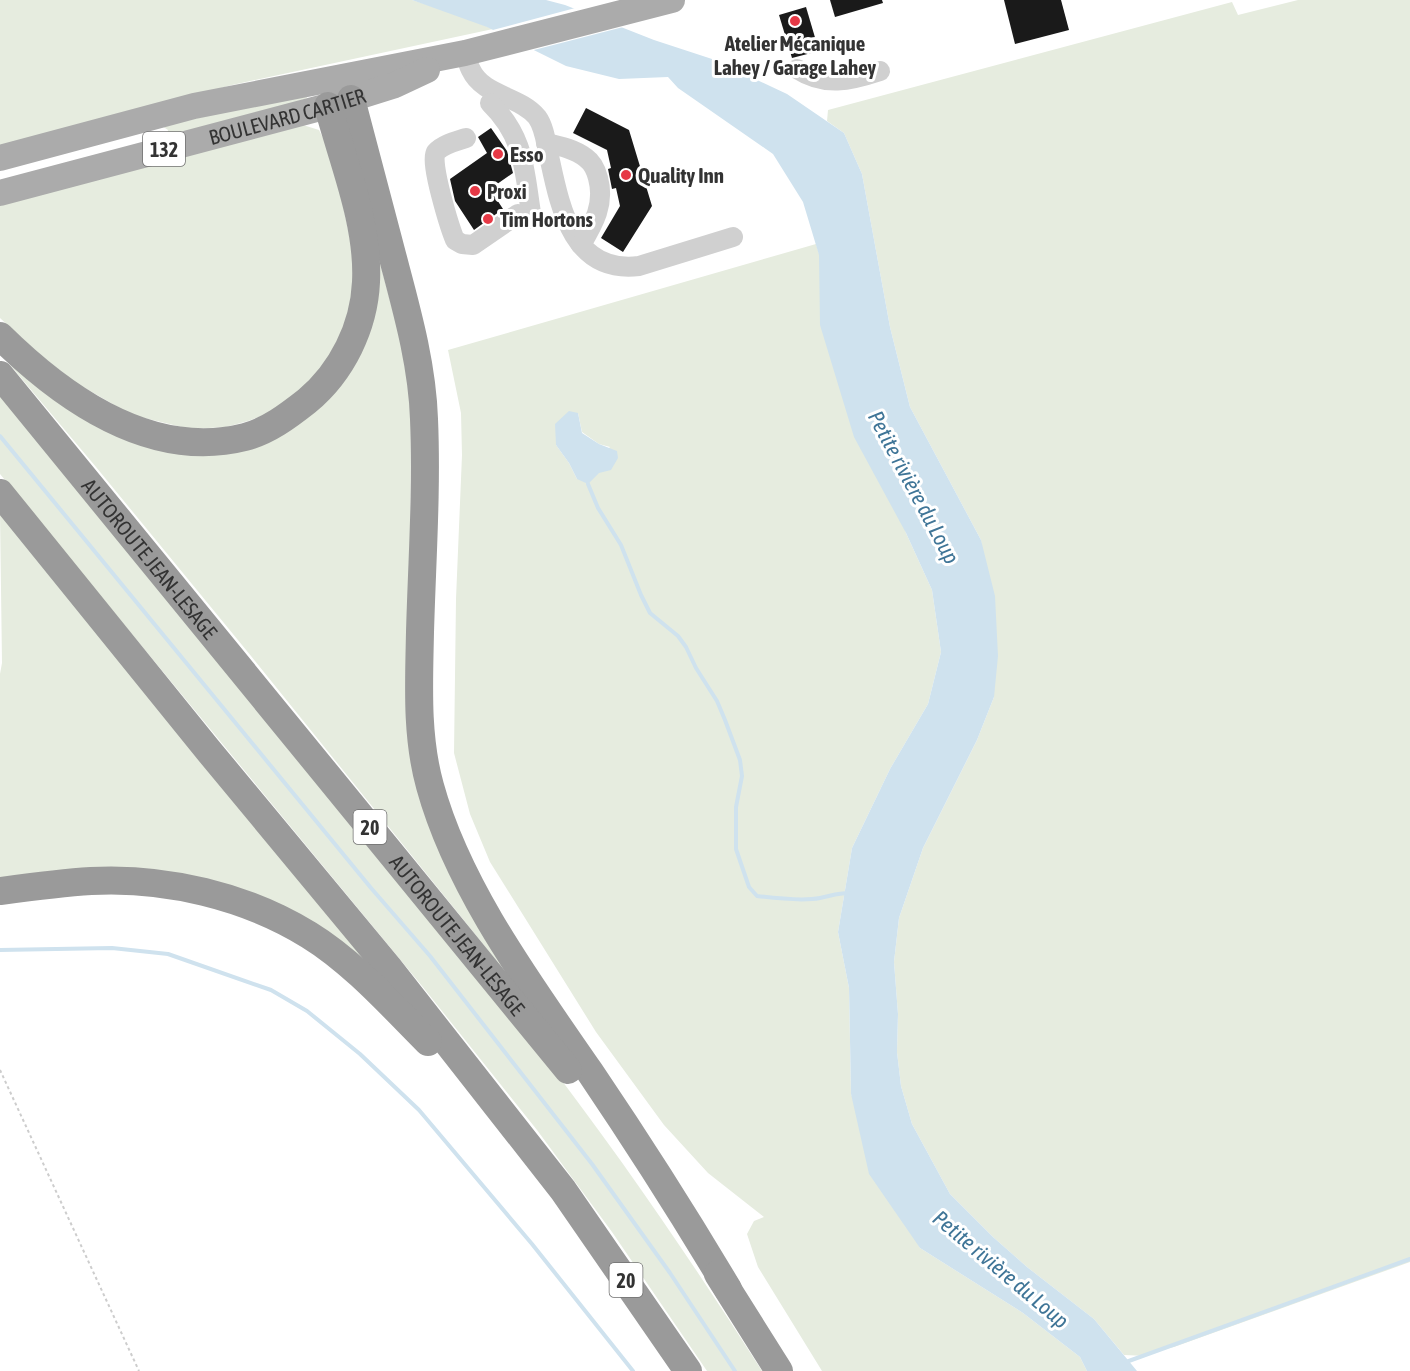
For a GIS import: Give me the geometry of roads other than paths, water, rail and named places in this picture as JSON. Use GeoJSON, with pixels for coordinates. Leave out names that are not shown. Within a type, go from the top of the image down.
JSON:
{"type":"FeatureCollection","features":[{"type":"Feature","properties":{"kind":"highway"},"geometry":{"type":"LineString","coordinates":[[0,336],[43,373],[86,405],[114,420],[155,436],[174,441],[213,442],[246,437],[282,420],[314,395],[342,360],[359,324],[364,302],[365,243],[336,90]]}},
{"type":"Feature","properties":{"kind":"highway"},"geometry":{"type":"LineString","coordinates":[[336,90],[408,314],[421,386],[425,455],[420,718],[424,766],[436,810],[456,858],[487,915],[671,1194],[728,1289]]}},
{"type":"Feature","properties":{"kind":"highway","name":"AUTOROUTE JEAN-LESAGE"},"geometry":{"type":"LineString","coordinates":[[0,375],[530,1022],[631,1150],[728,1289],[779,1371]]}},
{"type":"Feature","properties":{"kind":"highway","name":"20"},"geometry":{"type":"LineString","coordinates":[[0,493],[208,750],[388,967],[563,1190],[688,1371]]}},
{"type":"Feature","properties":{"kind":"highway"},"geometry":{"type":"LineString","coordinates":[[0,891],[92,881],[165,885],[202,891],[242,904],[309,935],[339,957],[407,1021],[563,1190]]}},
{"type":"Feature","properties":{"kind":"main road","name":"BOULEVARD CARTIER"},"geometry":{"type":"LineString","coordinates":[[0,158],[194,106],[395,85],[465,53],[670,1]]}},
{"type":"Feature","properties":{"kind":"main road","name":"BOULEVARD CARTIER"},"geometry":{"type":"LineString","coordinates":[[0,193],[336,90]]}},
{"type":"Feature","properties":{"kind":"lane"},"geometry":{"type":"LineString","coordinates":[[465,53],[471,71],[481,83],[526,107],[537,118],[544,130],[565,219],[581,245],[603,262],[623,268],[639,266],[733,237]]}},
{"type":"Feature","properties":{"kind":"lane"},"geometry":{"type":"LineString","coordinates":[[797,69],[807,76],[826,81],[845,81],[880,71]]}},
{"type":"Feature","properties":{"kind":"lane"},"geometry":{"type":"LineString","coordinates":[[466,138],[445,146],[434,156],[440,188],[455,240],[462,244],[473,245],[525,217],[520,149],[510,126],[490,103]]}},
{"type":"Feature","properties":{"kind":"lane"},"geometry":{"type":"LineString","coordinates":[[546,143],[575,151],[586,158],[596,170],[601,197],[599,209],[581,245]]}},
{"type":"Feature","properties":{"kind":"water","name":"Petite rivière du Loup"},"geometry":{"type":"Polygon","coordinates":[[[412,0],[546,0],[565,5],[654,40],[712,59],[787,94],[844,133],[862,174],[890,327],[910,407],[981,540],[995,596],[998,656],[994,697],[977,740],[923,848],[899,918],[894,962],[898,1014],[897,1052],[901,1086],[912,1124],[950,1194],[1027,1267],[1094,1319],[1137,1371],[1087,1371],[1080,1357],[1023,1313],[920,1248],[869,1174],[851,1094],[849,988],[838,932],[852,848],[890,769],[928,704],[941,652],[932,590],[906,533],[854,437],[820,325],[819,255],[803,202],[773,154],[678,88],[668,77],[619,79],[566,66],[487,27],[412,0]]]}},
{"type":"Feature","properties":{"kind":"water"},"geometry":{"type":"Polygon","coordinates":[[[569,411],[578,413],[582,433],[599,444],[617,451],[618,458],[611,470],[599,473],[588,484],[577,479],[556,445],[555,424],[569,411]]]}},
{"type":"Feature","properties":{"kind":"waterway"},"geometry":{"type":"LineString","coordinates":[[0,436],[371,888],[430,956],[592,1164],[670,1273],[735,1371]]}},
{"type":"Feature","properties":{"kind":"waterway"},"geometry":{"type":"LineString","coordinates":[[588,484],[598,508],[621,545],[650,613],[678,636],[686,647],[717,701],[725,720],[740,760],[742,776],[736,807],[736,849],[749,887],[757,896],[789,899],[814,899],[849,893]]}},
{"type":"Feature","properties":{"kind":"waterway"},"geometry":{"type":"LineString","coordinates":[[0,950],[112,948],[168,954],[271,990],[307,1011],[360,1054],[419,1110],[532,1244],[633,1371]]}},
{"type":"Feature","properties":{"kind":"waterway"},"geometry":{"type":"LineString","coordinates":[[1126,1362],[1410,1259]]}},
{"type":"Feature","properties":{"kind":"place","name":"Atelier Mécanique Lahey / Garage Lahey"},"geometry":{"type":"Point","coordinates":[795,21]}},
{"type":"Feature","properties":{"kind":"place","name":"Esso"},"geometry":{"type":"Point","coordinates":[498,154]}},
{"type":"Feature","properties":{"kind":"place","name":"Quality Inn"},"geometry":{"type":"Point","coordinates":[626,175]}},
{"type":"Feature","properties":{"kind":"place","name":"Proxi"},"geometry":{"type":"Point","coordinates":[475,191]}},
{"type":"Feature","properties":{"kind":"place","name":"Tim Hortons"},"geometry":{"type":"Point","coordinates":[488,219]}}]}
